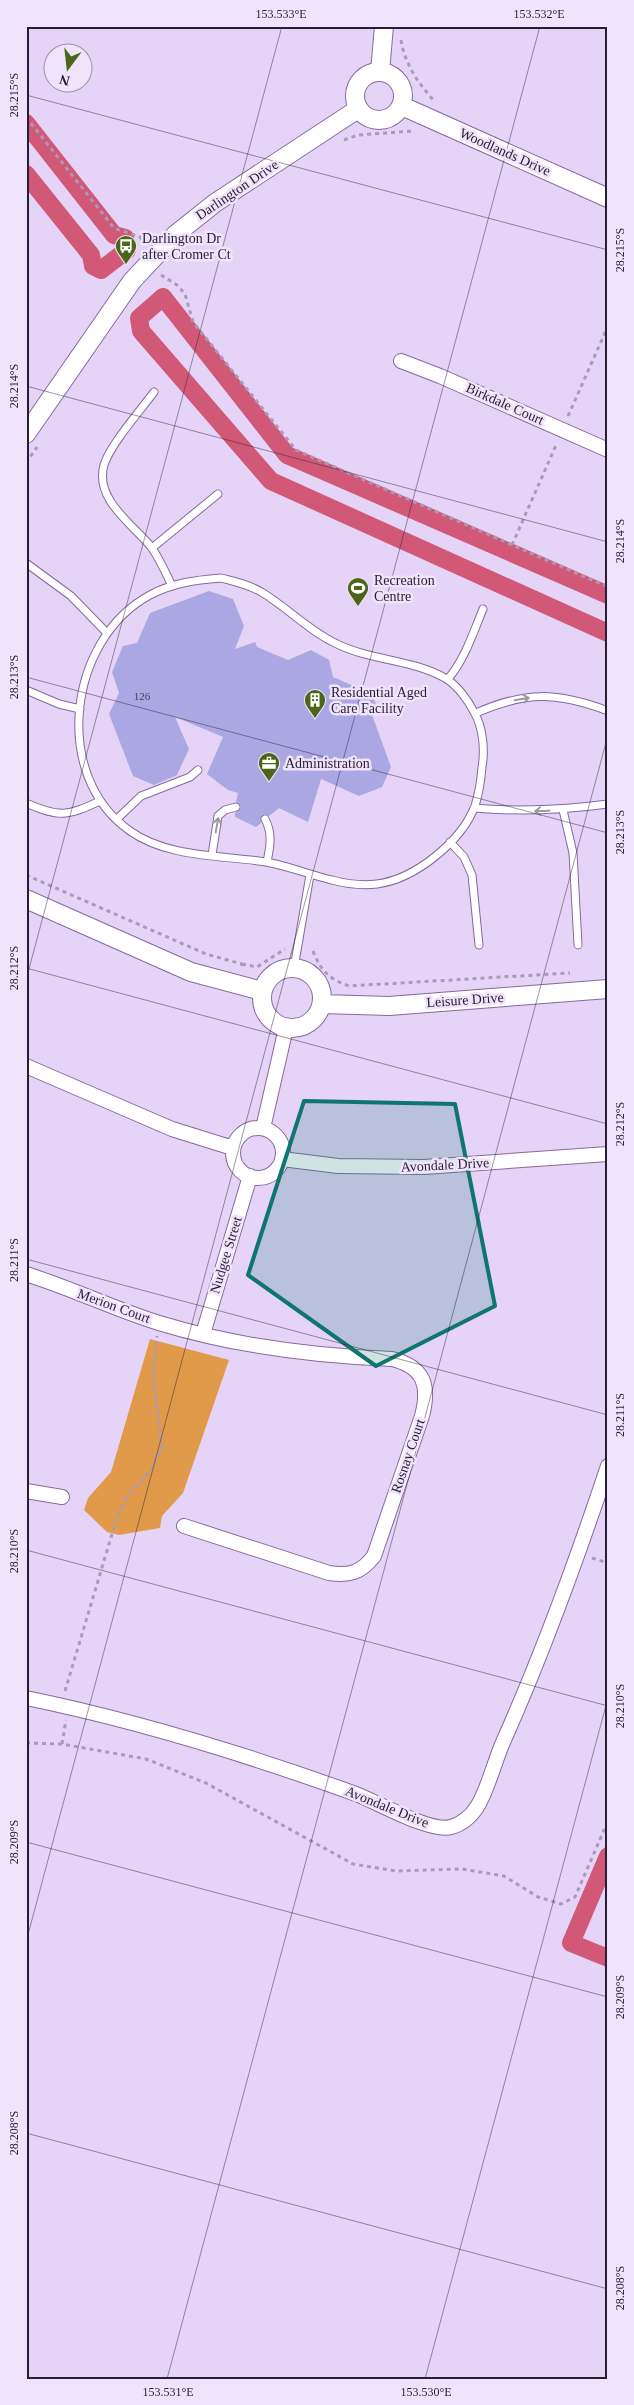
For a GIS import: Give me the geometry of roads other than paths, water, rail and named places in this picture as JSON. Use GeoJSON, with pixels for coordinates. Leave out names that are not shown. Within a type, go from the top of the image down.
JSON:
{"type":"FeatureCollection","features":[{"type":"Feature","properties":{"kind":"street"},"geometry":{"type":"LineString","coordinates":[[380,72],[384,26]]}},
{"type":"Feature","properties":{"kind":"street"},"geometry":{"type":"LineString","coordinates":[[380,72],[388,73],[400,83],[404,98],[402,106],[392,117],[377,121],[363,115],[355,102],[356,87],[366,76],[380,72]]}},
{"type":"Feature","properties":{"kind":"street","name":"Woodlands Drive"},"geometry":{"type":"LineString","coordinates":[[402,106],[608,198]]}},
{"type":"Feature","properties":{"kind":"street","name":"Darlington Drive"},"geometry":{"type":"LineString","coordinates":[[34,438],[132,281],[152,258],[176,234],[215,203],[358,109]]}},
{"type":"Feature","properties":{"kind":"street","name":"Birkdale Court"},"geometry":{"type":"LineString","coordinates":[[401,361],[440,376],[608,450]]}},
{"type":"Feature","properties":{"kind":"street"},"geometry":{"type":"LineString","coordinates":[[26,899],[192,972],[262,991]]}},
{"type":"Feature","properties":{"kind":"street"},"geometry":{"type":"LineString","coordinates":[[294,968],[304,970],[312,976],[322,994],[322,1004],[317,1014],[309,1023],[299,1027],[286,1028],[270,1019],[264,1011],[262,991],[266,982],[274,974],[294,968]]}},
{"type":"Feature","properties":{"kind":"street","name":"Leisure Drive"},"geometry":{"type":"LineString","coordinates":[[322,1004],[389,1006],[608,989]]}},
{"type":"Feature","properties":{"kind":"street"},"geometry":{"type":"LineString","coordinates":[[263,1128],[286,1028]]}},
{"type":"Feature","properties":{"kind":"street"},"geometry":{"type":"LineString","coordinates":[[26,1066],[172,1129],[234,1148]]}},
{"type":"Feature","properties":{"kind":"street"},"geometry":{"type":"LineString","coordinates":[[263,1128],[277,1136],[283,1151],[280,1166],[270,1175],[263,1177],[250,1176],[238,1168],[235,1162],[234,1148],[236,1141],[247,1130],[263,1128]]}},
{"type":"Feature","properties":{"kind":"street","name":"Avondale Drive"},"geometry":{"type":"LineString","coordinates":[[282,1159],[338,1166],[424,1168],[608,1154]]}},
{"type":"Feature","properties":{"kind":"street","name":"Nudgee Street"},"geometry":{"type":"LineString","coordinates":[[203,1334],[250,1176]]}},
{"type":"Feature","properties":{"kind":"street","name":"Merion Court"},"geometry":{"type":"LineString","coordinates":[[26,1274],[159,1323],[203,1334]]}},
{"type":"Feature","properties":{"kind":"street","name":"Rosnay Court"},"geometry":{"type":"LineString","coordinates":[[184,1526],[329,1573],[343,1575],[356,1572],[367,1565],[374,1556],[425,1403],[423,1380],[417,1370],[406,1362],[392,1359],[291,1352],[203,1334]]}},
{"type":"Feature","properties":{"kind":"street","name":"Avondale Drive"},"geometry":{"type":"LineString","coordinates":[[26,1698],[162,1731],[270,1763],[361,1796],[430,1826],[450,1828],[467,1819],[478,1805],[497,1754],[534,1672],[572,1574],[608,1466]]}},
{"type":"Feature","properties":{"kind":"street"},"geometry":{"type":"LineString","coordinates":[[26,1491],[62,1497]]}},
{"type":"Feature","properties":{"kind":"lane"},"geometry":{"type":"LineString","coordinates":[[154,392],[110,453],[104,465],[102,478],[109,498],[152,548],[172,586]]}},
{"type":"Feature","properties":{"kind":"lane"},"geometry":{"type":"LineString","coordinates":[[152,548],[218,494]]}},
{"type":"Feature","properties":{"kind":"lane"},"geometry":{"type":"LineString","coordinates":[[26,563],[71,596],[107,633]]}},
{"type":"Feature","properties":{"kind":"lane"},"geometry":{"type":"LineString","coordinates":[[221,578],[247,585],[264,593],[299,621],[339,646],[368,655],[399,661],[448,679],[459,690],[476,714],[482,739],[483,761],[474,808],[462,828],[450,842],[408,874],[378,884],[348,884],[267,862],[184,851],[151,843],[128,830],[100,801],[83,763],[79,733],[84,685],[93,657],[107,633],[148,596],[172,586],[196,580],[221,578]]}},
{"type":"Feature","properties":{"kind":"lane"},"geometry":{"type":"LineString","coordinates":[[448,679],[467,650],[483,609]]}},
{"type":"Feature","properties":{"kind":"lane"},"geometry":{"type":"LineString","coordinates":[[26,690],[60,704],[80,709]]}},
{"type":"Feature","properties":{"kind":"lane"},"geometry":{"type":"LineString","coordinates":[[476,714],[520,698],[542,696],[579,700],[608,710]]}},
{"type":"Feature","properties":{"kind":"lane"},"geometry":{"type":"LineString","coordinates":[[117,819],[142,796],[190,777],[198,770]]}},
{"type":"Feature","properties":{"kind":"lane"},"geometry":{"type":"LineString","coordinates":[[26,803],[50,812],[66,815],[100,801]]}},
{"type":"Feature","properties":{"kind":"lane"},"geometry":{"type":"LineString","coordinates":[[474,808],[522,811],[563,810],[608,804]]}},
{"type":"Feature","properties":{"kind":"lane"},"geometry":{"type":"LineString","coordinates":[[212,855],[218,816],[236,807]]}},
{"type":"Feature","properties":{"kind":"lane"},"geometry":{"type":"LineString","coordinates":[[563,810],[573,853],[578,945]]}},
{"type":"Feature","properties":{"kind":"lane"},"geometry":{"type":"LineString","coordinates":[[265,819],[270,828],[271,843],[267,862]]}},
{"type":"Feature","properties":{"kind":"lane"},"geometry":{"type":"LineString","coordinates":[[450,842],[464,857],[472,875],[479,945]]}},
{"type":"Feature","properties":{"kind":"lane"},"geometry":{"type":"LineString","coordinates":[[294,968],[310,875]]}},
{"type":"Feature","properties":{"kind":"waterway"},"geometry":{"type":"LineString","coordinates":[[26,123],[114,235],[125,238],[127,250],[101,270],[93,266],[91,255],[26,174]]}},
{"type":"Feature","properties":{"kind":"waterway"},"geometry":{"type":"LineString","coordinates":[[608,595],[287,455],[163,297],[139,318],[141,331],[271,481],[608,633]]}},
{"type":"Feature","properties":{"kind":"waterway"},"geometry":{"type":"LineString","coordinates":[[608,1856],[571,1943],[608,1958]]}},
{"type":"Feature","properties":{"kind":"place","name":"Darlington Dr after Cromer Ct"},"geometry":{"type":"Point","coordinates":[126,265]}},
{"type":"Feature","properties":{"kind":"place","name":"Recreation Centre"},"geometry":{"type":"Point","coordinates":[358,607]}},
{"type":"Feature","properties":{"kind":"place","name":"Residential Aged Care Facility"},"geometry":{"type":"Point","coordinates":[315,719]}},
{"type":"Feature","properties":{"kind":"place","name":"Administration"},"geometry":{"type":"Point","coordinates":[269,782]}}]}
